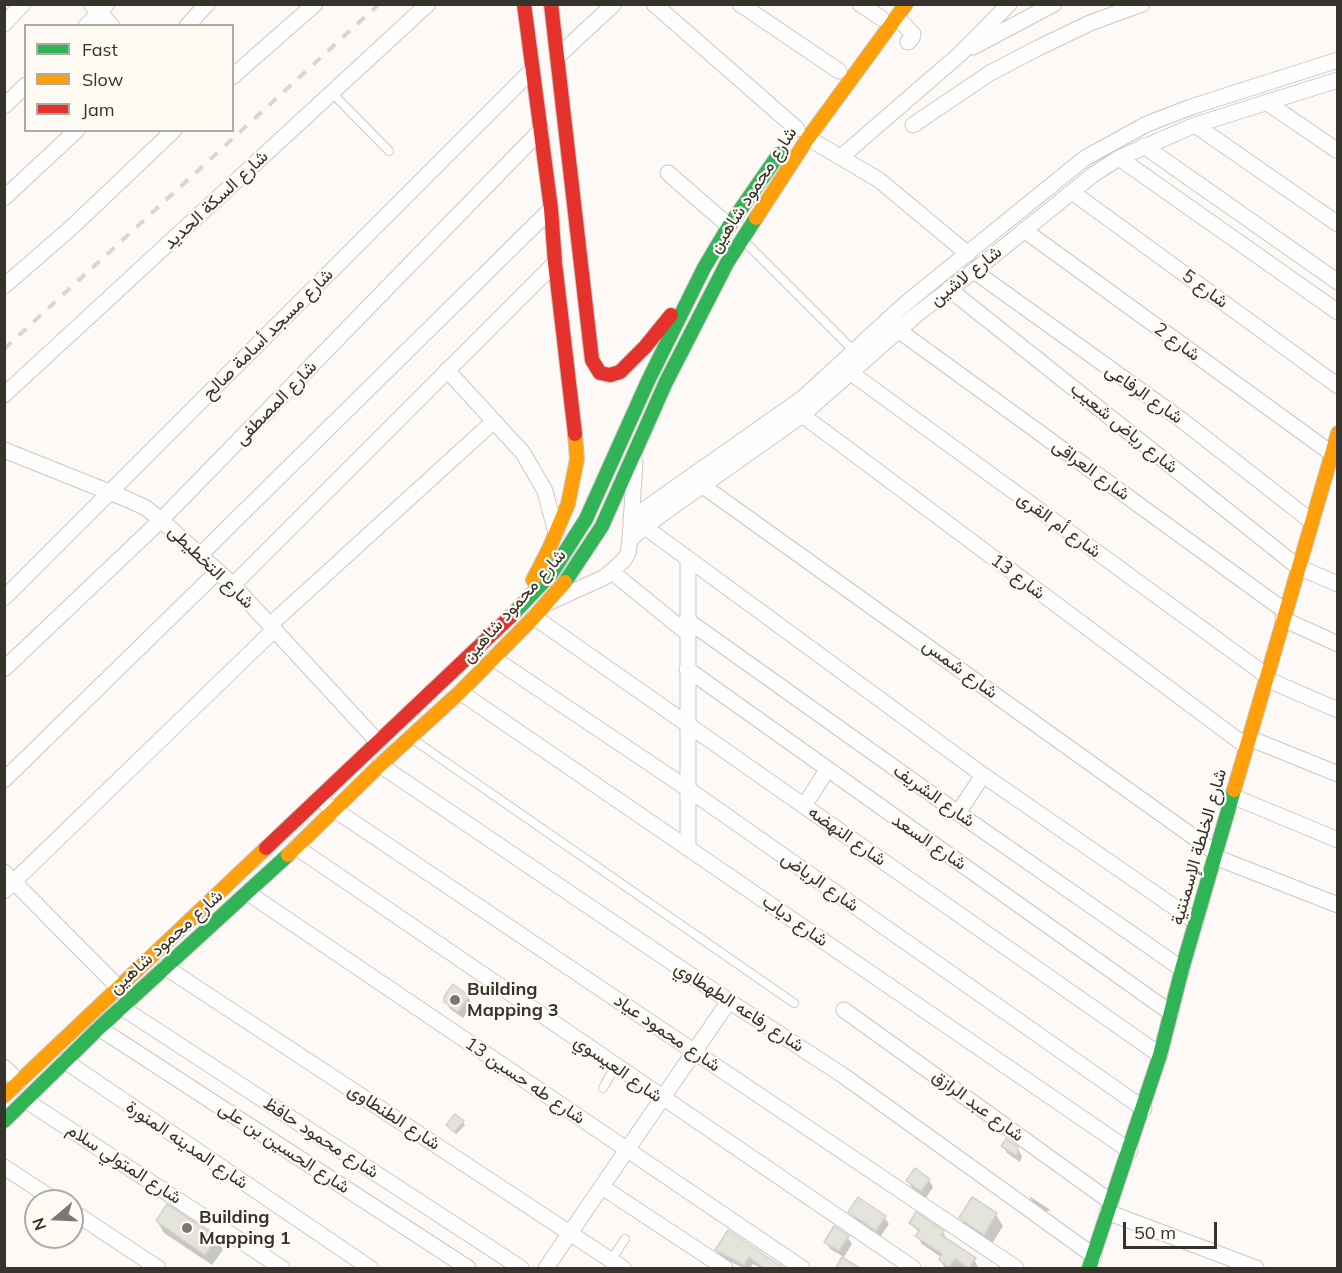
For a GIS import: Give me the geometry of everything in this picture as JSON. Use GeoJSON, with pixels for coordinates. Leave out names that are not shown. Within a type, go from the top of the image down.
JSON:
{"type":"FeatureCollection","features":[{"type":"Feature","properties":{"kind":"main road"},"geometry":{"type":"LineString","coordinates":[[520,606],[568,504],[577,459],[574,409],[555,263],[551,209],[524,4]]}},
{"type":"Feature","properties":{"kind":"main road"},"geometry":{"type":"LineString","coordinates":[[551,4],[592,360],[600,373],[610,375],[620,372],[645,347],[693,289]]}},
{"type":"Feature","properties":{"kind":"main road","name":"شارع محمود شاهين"},"geometry":{"type":"LineString","coordinates":[[842,67],[880,18],[906,4]]}},
{"type":"Feature","properties":{"kind":"main road","name":"شارع محمود شاهين"},"geometry":{"type":"LineString","coordinates":[[4,1096],[378,742],[551,574],[586,519],[693,289],[729,226],[894,11]]}},
{"type":"Feature","properties":{"kind":"main road","name":"شارع محمود شاهين"},"geometry":{"type":"LineString","coordinates":[[4,1121],[121,1007],[248,893],[380,765],[460,692],[571,575],[587,551],[612,504],[696,322],[803,129]]}},
{"type":"Feature","properties":{"kind":"main road","name":"شارع الخلطة الإسمنتية"},"geometry":{"type":"LineString","coordinates":[[1091,1262],[1144,1109],[1311,521],[1331,477],[1331,453],[1338,433]]}},
{"type":"Feature","properties":{"kind":"street"},"geometry":{"type":"LineString","coordinates":[[4,24],[23,4]]}},
{"type":"Feature","properties":{"kind":"street"},"geometry":{"type":"LineString","coordinates":[[189,24],[207,4]]}},
{"type":"Feature","properties":{"kind":"street"},"geometry":{"type":"LineString","coordinates":[[234,75],[315,4]]}},
{"type":"Feature","properties":{"kind":"street","name":"شارع السكة الحديد"},"geometry":{"type":"LineString","coordinates":[[4,395],[428,4]]}},
{"type":"Feature","properties":{"kind":"street"},"geometry":{"type":"LineString","coordinates":[[558,56],[614,4]]}},
{"type":"Feature","properties":{"kind":"street"},"geometry":{"type":"LineString","coordinates":[[654,4],[803,129],[897,194],[968,254]]}},
{"type":"Feature","properties":{"kind":"street"},"geometry":{"type":"LineString","coordinates":[[740,4],[842,67]]}},
{"type":"Feature","properties":{"kind":"street"},"geometry":{"type":"LineString","coordinates":[[860,4],[880,18]]}},
{"type":"Feature","properties":{"kind":"street"},"geometry":{"type":"LineString","coordinates":[[841,157],[960,54],[1009,4]]}},
{"type":"Feature","properties":{"kind":"street"},"geometry":{"type":"LineString","coordinates":[[960,54],[1054,4]]}},
{"type":"Feature","properties":{"kind":"street"},"geometry":{"type":"LineString","coordinates":[[913,125],[990,74],[1098,11],[1142,4]]}},
{"type":"Feature","properties":{"kind":"street"},"geometry":{"type":"LineString","coordinates":[[87,24],[99,7],[111,24]]}},
{"type":"Feature","properties":{"kind":"street"},"geometry":{"type":"LineString","coordinates":[[894,11],[913,34],[908,42]]}},
{"type":"Feature","properties":{"kind":"street","name":"شارع لاشين"},"geometry":{"type":"LineString","coordinates":[[630,539],[645,527],[658,508],[851,373],[898,330],[968,254],[1085,158],[1147,124],[1191,107],[1338,60]]}},
{"type":"Feature","properties":{"kind":"street","name":"شارع مسجد أسامة صالح"},"geometry":{"type":"LineString","coordinates":[[4,598],[532,70]]}},
{"type":"Feature","properties":{"kind":"street","name":"شارع لاشين"},"geometry":{"type":"LineString","coordinates":[[631,519],[704,486],[796,411],[818,386],[884,322],[927,296],[949,289],[1119,158],[1149,143],[1195,125],[1336,82]]}},
{"type":"Feature","properties":{"kind":"street"},"geometry":{"type":"LineString","coordinates":[[4,106],[24,87]]}},
{"type":"Feature","properties":{"kind":"street"},"geometry":{"type":"LineString","coordinates":[[1266,102],[1338,151]]}},
{"type":"Feature","properties":{"kind":"street"},"geometry":{"type":"LineString","coordinates":[[1147,124],[1149,143],[1338,282]]}},
{"type":"Feature","properties":{"kind":"street"},"geometry":{"type":"LineString","coordinates":[[1195,125],[1338,224]]}},
{"type":"Feature","properties":{"kind":"street","name":"شارع المصطفى"},"geometry":{"type":"LineString","coordinates":[[4,669],[161,520],[541,130]]}},
{"type":"Feature","properties":{"kind":"street"},"geometry":{"type":"LineString","coordinates":[[4,198],[75,132]]}},
{"type":"Feature","properties":{"kind":"street"},"geometry":{"type":"LineString","coordinates":[[4,286],[72,227],[172,132]]}},
{"type":"Feature","properties":{"kind":"street"},"geometry":{"type":"LineString","coordinates":[[1119,158],[1338,312]]}},
{"type":"Feature","properties":{"kind":"street"},"geometry":{"type":"LineString","coordinates":[[668,173],[729,226]]}},
{"type":"Feature","properties":{"kind":"street","name":"شارع 5"},"geometry":{"type":"LineString","coordinates":[[1072,192],[1338,386]]}},
{"type":"Feature","properties":{"kind":"street"},"geometry":{"type":"LineString","coordinates":[[201,554],[551,209]]}},
{"type":"Feature","properties":{"kind":"street","name":"شارع 2"},"geometry":{"type":"LineString","coordinates":[[1024,230],[1331,453]]}},
{"type":"Feature","properties":{"kind":"street"},"geometry":{"type":"LineString","coordinates":[[233,585],[555,263]]}},
{"type":"Feature","properties":{"kind":"street","name":"شارع الرفاعى"},"geometry":{"type":"LineString","coordinates":[[974,271],[1183,421],[1311,521]]}},
{"type":"Feature","properties":{"kind":"street","name":"شارع رياض شعيب"},"geometry":{"type":"LineString","coordinates":[[949,289],[1298,567],[1338,584]]}},
{"type":"Feature","properties":{"kind":"street","name":"شارع العراقى"},"geometry":{"type":"LineString","coordinates":[[898,330],[1284,615],[1338,644]]}},
{"type":"Feature","properties":{"kind":"street"},"geometry":{"type":"LineString","coordinates":[[447,370],[523,453],[545,490],[556,533]]}},
{"type":"Feature","properties":{"kind":"street","name":"شارع أم القرى"},"geometry":{"type":"LineString","coordinates":[[851,373],[1266,677],[1338,710]]}},
{"type":"Feature","properties":{"kind":"street","name":"شارع 13"},"geometry":{"type":"LineString","coordinates":[[796,411],[1247,742]]}},
{"type":"Feature","properties":{"kind":"street"},"geometry":{"type":"LineString","coordinates":[[118,987],[8,881],[272,627],[494,421]]}},
{"type":"Feature","properties":{"kind":"street","name":"شارع التخطيطى"},"geometry":{"type":"LineString","coordinates":[[4,450],[110,491],[146,508],[201,554],[233,585],[378,742]]}},
{"type":"Feature","properties":{"kind":"street"},"geometry":{"type":"LineString","coordinates":[[539,611],[612,573],[624,561],[630,539],[635,450]]}},
{"type":"Feature","properties":{"kind":"street","name":"شارع شمس"},"geometry":{"type":"LineString","coordinates":[[704,486],[1215,855],[1338,905]]}},
{"type":"Feature","properties":{"kind":"street"},"geometry":{"type":"LineString","coordinates":[[645,527],[983,775],[1196,922]]}},
{"type":"Feature","properties":{"kind":"street"},"geometry":{"type":"LineString","coordinates":[[688,559],[688,847]]}},
{"type":"Feature","properties":{"kind":"street"},"geometry":{"type":"LineString","coordinates":[[4,780],[218,571]]}},
{"type":"Feature","properties":{"kind":"street","name":"شارع الشريف"},"geometry":{"type":"LineString","coordinates":[[612,573],[1182,969]]}},
{"type":"Feature","properties":{"kind":"street","name":"شارع النهضه"},"geometry":{"type":"LineString","coordinates":[[539,611],[687,724],[1160,1055]]}},
{"type":"Feature","properties":{"kind":"street","name":"شارع الرياض"},"geometry":{"type":"LineString","coordinates":[[493,658],[688,789],[1144,1109]]}},
{"type":"Feature","properties":{"kind":"street","name":"شارع السعد"},"geometry":{"type":"LineString","coordinates":[[687,669],[1171,1013]]}},
{"type":"Feature","properties":{"kind":"street","name":"شارع دياب"},"geometry":{"type":"LineString","coordinates":[[460,692],[1130,1151]]}},
{"type":"Feature","properties":{"kind":"street"},"geometry":{"type":"LineString","coordinates":[[1247,742],[1338,774]]}},
{"type":"Feature","properties":{"kind":"street","name":"شارع رفاعه الطهطاوي"},"geometry":{"type":"LineString","coordinates":[[380,765],[901,1115],[1091,1262]]}},
{"type":"Feature","properties":{"kind":"street"},"geometry":{"type":"LineString","coordinates":[[804,806],[827,770]]}},
{"type":"Feature","properties":{"kind":"street"},"geometry":{"type":"LineString","coordinates":[[958,813],[983,775]]}},
{"type":"Feature","properties":{"kind":"street"},"geometry":{"type":"LineString","coordinates":[[1232,796],[1338,840]]}},
{"type":"Feature","properties":{"kind":"street","name":"شارع محمود عياد"},"geometry":{"type":"LineString","coordinates":[[318,798],[1016,1269]]}},
{"type":"Feature","properties":{"kind":"street","name":"شارع العيسوي"},"geometry":{"type":"LineString","coordinates":[[296,847],[913,1269]]}},
{"type":"Feature","properties":{"kind":"street","name":"شارع طه حسين 13"},"geometry":{"type":"LineString","coordinates":[[248,893],[802,1269]]}},
{"type":"Feature","properties":{"kind":"street","name":"شارع الطنطاوى"},"geometry":{"type":"LineString","coordinates":[[165,967],[617,1264]]}},
{"type":"Feature","properties":{"kind":"street"},"geometry":{"type":"LineString","coordinates":[[546,1269],[729,1001]]}},
{"type":"Feature","properties":{"kind":"street","name":"شارع محمود حافظ"},"geometry":{"type":"LineString","coordinates":[[121,1007],[521,1269]]}},
{"type":"Feature","properties":{"kind":"street","name":"شارع عبد الرازق"},"geometry":{"type":"LineString","coordinates":[[844,1010],[1109,1207],[1256,1269]]}},
{"type":"Feature","properties":{"kind":"street","name":"شارع الحسين بن على"},"geometry":{"type":"LineString","coordinates":[[99,1028],[468,1269]]}},
{"type":"Feature","properties":{"kind":"street","name":"شارع المدينه المنورة"},"geometry":{"type":"LineString","coordinates":[[65,1061],[370,1269]]}},
{"type":"Feature","properties":{"kind":"street"},"geometry":{"type":"LineString","coordinates":[[4,1067],[19,1082]]}},
{"type":"Feature","properties":{"kind":"street","name":"شارع المتولي سلام"},"geometry":{"type":"LineString","coordinates":[[25,1100],[282,1269]]}},
{"type":"Feature","properties":{"kind":"street"},"geometry":{"type":"LineString","coordinates":[[4,1167],[38,1189]]}},
{"type":"Feature","properties":{"kind":"street"},"geometry":{"type":"LineString","coordinates":[[602,1187],[725,1269]]}},
{"type":"Feature","properties":{"kind":"street"},"geometry":{"type":"LineString","coordinates":[[84,1219],[158,1269]]}},
{"type":"Feature","properties":{"kind":"lane"},"geometry":{"type":"LineString","coordinates":[[332,93],[389,151]]}},
{"type":"Feature","properties":{"kind":"lane"},"geometry":{"type":"LineString","coordinates":[[742,239],[855,352]]}},
{"type":"Feature","properties":{"kind":"lane"},"geometry":{"type":"LineString","coordinates":[[410,737],[794,1003]]}},
{"type":"Feature","properties":{"kind":"lane"},"geometry":{"type":"LineString","coordinates":[[603,1088],[615,1067]]}},
{"type":"Feature","properties":{"kind":"lane"},"geometry":{"type":"LineString","coordinates":[[617,1264],[625,1239]]}},
{"type":"Feature","properties":{"kind":"building","name":"Building Mapping 3"},"geometry":{"type":"Polygon","coordinates":[[[453,984],[469,996],[458,1012],[444,1002],[444,997],[453,984]]]}},
{"type":"Feature","properties":{"kind":"building"},"geometry":{"type":"Polygon","coordinates":[[[455,1114],[464,1121],[454,1132],[446,1125],[455,1114]]]}},
{"type":"Feature","properties":{"kind":"building"},"geometry":{"type":"Polygon","coordinates":[[[1006,1139],[1018,1147],[1017,1156],[1001,1146],[1006,1139]]]}},
{"type":"Feature","properties":{"kind":"building"},"geometry":{"type":"Polygon","coordinates":[[[915,1168],[930,1179],[921,1191],[906,1181],[915,1168]]]}},
{"type":"Feature","properties":{"kind":"building"},"geometry":{"type":"Polygon","coordinates":[[[858,1197],[886,1216],[876,1231],[848,1212],[858,1197]]]}},
{"type":"Feature","properties":{"kind":"building"},"geometry":{"type":"Polygon","coordinates":[[[972,1197],[997,1213],[984,1235],[959,1218],[972,1197]]]}},
{"type":"Feature","properties":{"kind":"building","name":"Building Mapping 1"},"geometry":{"type":"Polygon","coordinates":[[[167,1204],[217,1237],[205,1255],[156,1221],[167,1204]]]}},
{"type":"Feature","properties":{"kind":"building"},"geometry":{"type":"Polygon","coordinates":[[[916,1212],[944,1231],[941,1235],[976,1258],[969,1268],[955,1259],[949,1267],[939,1260],[942,1254],[915,1236],[920,1230],[909,1223],[916,1212]]]}},
{"type":"Feature","properties":{"kind":"building"},"geometry":{"type":"Polygon","coordinates":[[[834,1226],[849,1236],[839,1251],[824,1242],[834,1226]]]}},
{"type":"Feature","properties":{"kind":"building"},"geometry":{"type":"Polygon","coordinates":[[[728,1230],[785,1269],[765,1269],[749,1257],[744,1265],[715,1250],[728,1230]]]}},
{"type":"Feature","properties":{"kind":"building"},"geometry":{"type":"Polygon","coordinates":[[[842,1257],[861,1269],[835,1269],[842,1257]]]}},
{"type":"Feature","properties":{"kind":"railway"},"geometry":{"type":"LineString","coordinates":[[4,349],[379,4]]}},
{"type":"Feature","properties":{"kind":"traffic: fast"},"geometry":{"type":"LineString","coordinates":[[511,616],[551,574],[586,519],[648,381],[704,268],[729,226],[779,154]]}},
{"type":"Feature","properties":{"kind":"traffic: fast"},"geometry":{"type":"LineString","coordinates":[[565,582],[602,526],[666,382],[727,263],[756,218]]}},
{"type":"Feature","properties":{"kind":"traffic: fast"},"geometry":{"type":"LineString","coordinates":[[1089,1268],[1160,1055],[1182,969],[1234,790]]}},
{"type":"Feature","properties":{"kind":"traffic: fast"},"geometry":{"type":"LineString","coordinates":[[4,1121],[99,1028],[288,855]]}},
{"type":"Feature","properties":{"kind":"traffic: slow"},"geometry":{"type":"LineString","coordinates":[[756,218],[808,138],[906,4]]}},
{"type":"Feature","properties":{"kind":"traffic: slow"},"geometry":{"type":"LineString","coordinates":[[1234,790],[1338,433]]}},
{"type":"Feature","properties":{"kind":"traffic: slow"},"geometry":{"type":"LineString","coordinates":[[533,580],[568,504],[577,459],[575,434]]}},
{"type":"Feature","properties":{"kind":"traffic: slow"},"geometry":{"type":"LineString","coordinates":[[288,855],[380,765],[460,692],[565,582]]}},
{"type":"Feature","properties":{"kind":"traffic: slow"},"geometry":{"type":"LineString","coordinates":[[4,1096],[266,848]]}},
{"type":"Feature","properties":{"kind":"traffic: jam"},"geometry":{"type":"LineString","coordinates":[[524,4],[551,209],[575,434]]}},
{"type":"Feature","properties":{"kind":"traffic: jam"},"geometry":{"type":"LineString","coordinates":[[551,4],[592,360],[600,373],[610,375],[620,372],[645,347],[671,315]]}},
{"type":"Feature","properties":{"kind":"traffic: jam"},"geometry":{"type":"LineString","coordinates":[[266,848],[511,616]]}},
{"type":"Feature","properties":{"kind":"place","name":"Building Mapping 3"},"geometry":{"type":"Point","coordinates":[455,1000]}},
{"type":"Feature","properties":{"kind":"place","name":"Building Mapping 1"},"geometry":{"type":"Point","coordinates":[187,1228]}}]}
